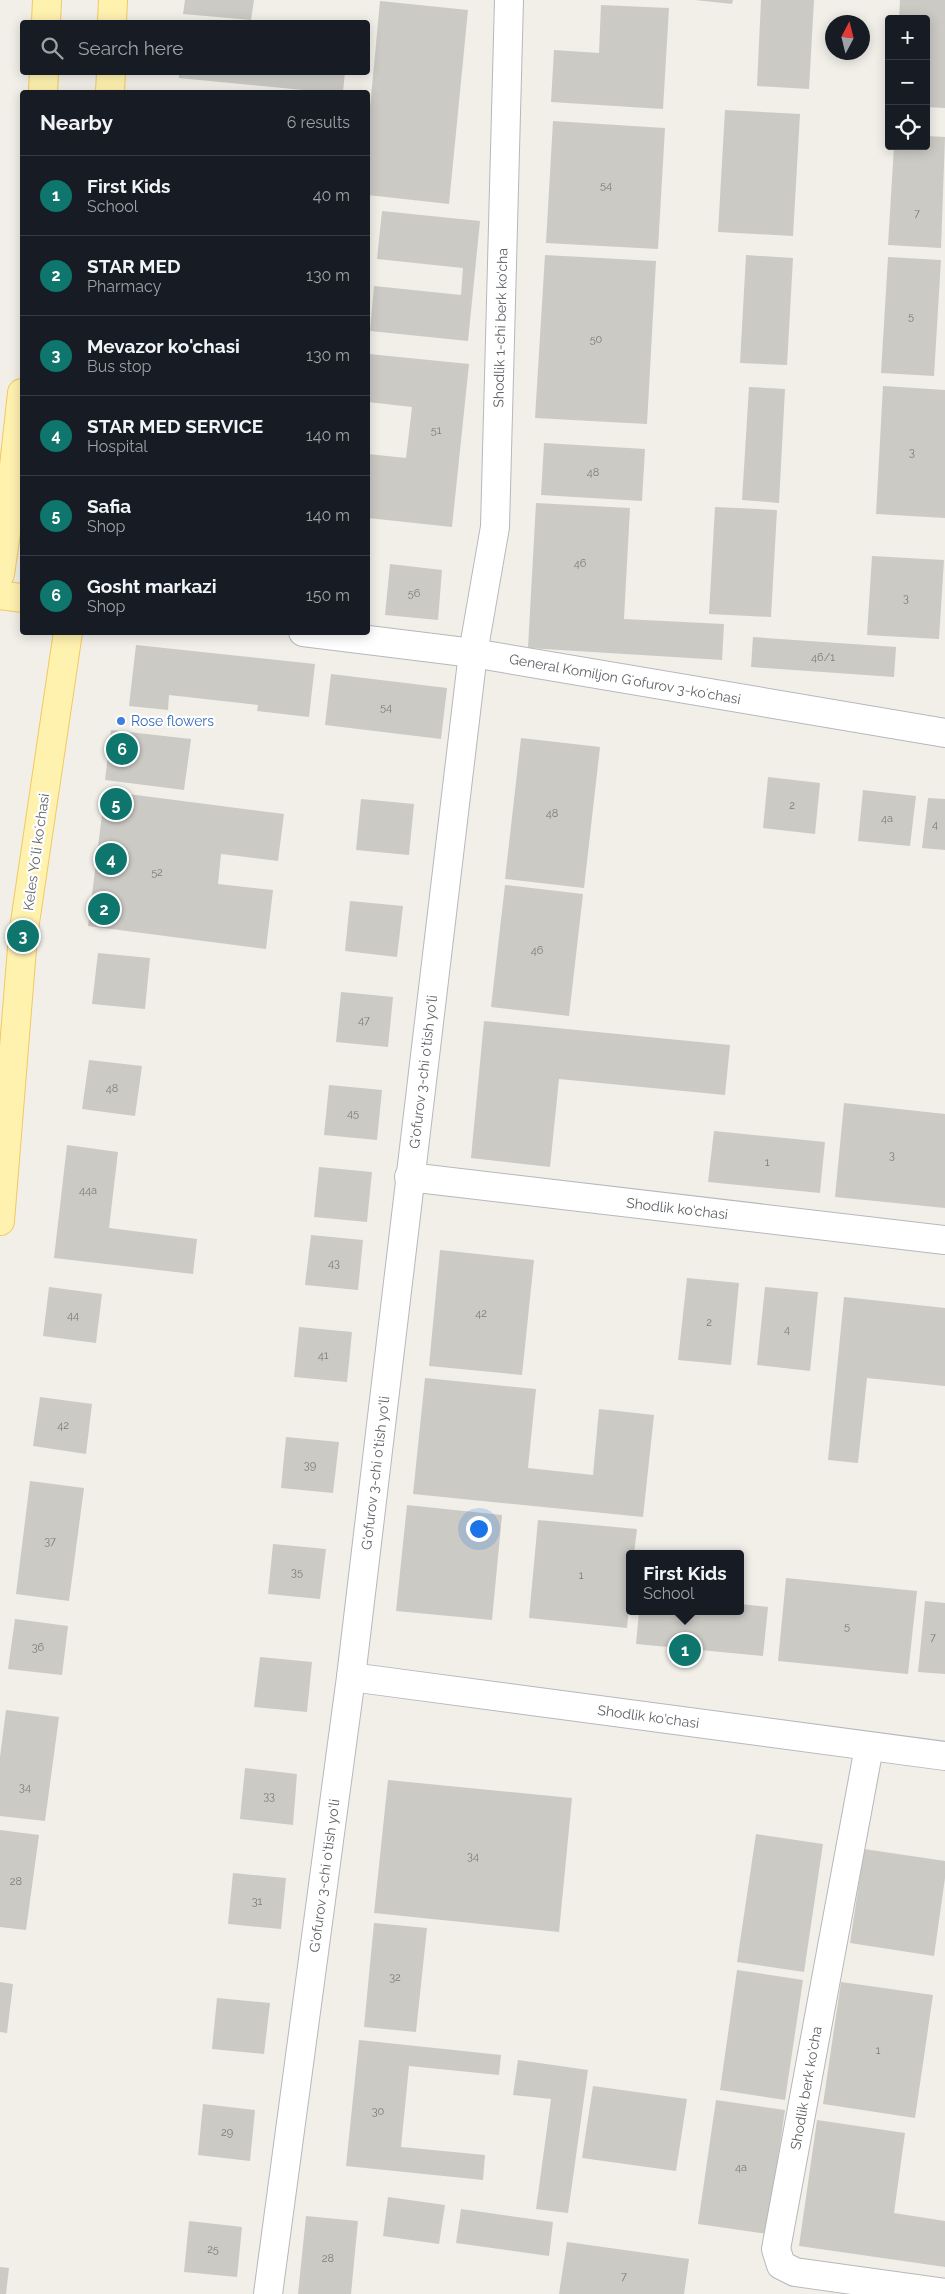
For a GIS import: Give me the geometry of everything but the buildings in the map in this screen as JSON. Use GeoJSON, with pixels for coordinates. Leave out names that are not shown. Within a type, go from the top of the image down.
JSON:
{"type":"FeatureCollection","features":[{"type":"Feature","properties":{"kind":"main road"},"geometry":{"type":"LineString","coordinates":[[46,20],[47,0]]}},
{"type":"Feature","properties":{"kind":"main road"},"geometry":{"type":"LineString","coordinates":[[112,20],[113,0]]}},
{"type":"Feature","properties":{"kind":"main road"},"geometry":{"type":"LineString","coordinates":[[43,90],[44,75]]}},
{"type":"Feature","properties":{"kind":"main road"},"geometry":{"type":"LineString","coordinates":[[110,90],[111,75]]}},
{"type":"Feature","properties":{"kind":"main road"},"geometry":{"type":"LineString","coordinates":[[0,574],[10,512],[20,413]]}},
{"type":"Feature","properties":{"kind":"main road"},"geometry":{"type":"LineString","coordinates":[[0,595],[20,598]]}},
{"type":"Feature","properties":{"kind":"main road","name":"Keles Yoʻli koʻchasi"},"geometry":{"type":"LineString","coordinates":[[0,1221],[23,936],[68,635]]}},
{"type":"Feature","properties":{"kind":"street","name":"Shodlik 1-chi berk ko'cha"},"geometry":{"type":"LineString","coordinates":[[472,653],[495,527],[509,0]]}},
{"type":"Feature","properties":{"kind":"street","name":"General Komiljon Gʻofurov 3-koʻchasi"},"geometry":{"type":"LineString","coordinates":[[327,635],[472,653],[945,733]]}},
{"type":"Feature","properties":{"kind":"street","name":"G'ofurov 3-chi o'tish yo'li"},"geometry":{"type":"LineString","coordinates":[[268,2294],[350,1677],[472,653]]}},
{"type":"Feature","properties":{"kind":"street","name":"Shodlik ko'chasi"},"geometry":{"type":"LineString","coordinates":[[409,1177],[945,1240]]}},
{"type":"Feature","properties":{"kind":"street","name":"Shodlik ko'chasi"},"geometry":{"type":"LineString","coordinates":[[350,1677],[945,1756]]}},
{"type":"Feature","properties":{"kind":"street","name":"Shodlik berk ko'cha"},"geometry":{"type":"LineString","coordinates":[[869,1747],[776,2249],[781,2265],[796,2272],[945,2293]]}},
{"type":"Feature","properties":{"kind":"place","name":"Rose flowers"},"geometry":{"type":"Point","coordinates":[121,721]}},
{"type":"Feature","properties":{"kind":"place","name":"Gosht markazi"},"geometry":{"type":"Point","coordinates":[122,749]}},
{"type":"Feature","properties":{"kind":"place","name":"Safia"},"geometry":{"type":"Point","coordinates":[116,804]}},
{"type":"Feature","properties":{"kind":"place","name":"STAR MED SERVICE"},"geometry":{"type":"Point","coordinates":[111,859]}},
{"type":"Feature","properties":{"kind":"place","name":"STAR MED"},"geometry":{"type":"Point","coordinates":[104,909]}},
{"type":"Feature","properties":{"kind":"place","name":"Mevazor ko'chasi"},"geometry":{"type":"Point","coordinates":[23,936]}},
{"type":"Feature","properties":{"kind":"place","name":"First Kids"},"geometry":{"type":"Point","coordinates":[685,1650]}}]}
